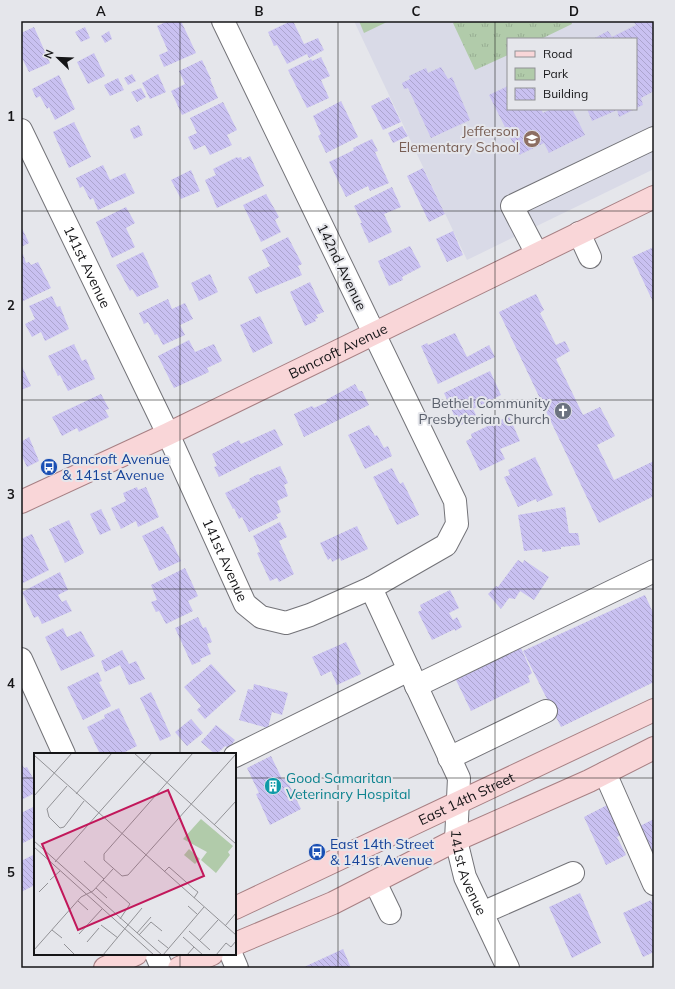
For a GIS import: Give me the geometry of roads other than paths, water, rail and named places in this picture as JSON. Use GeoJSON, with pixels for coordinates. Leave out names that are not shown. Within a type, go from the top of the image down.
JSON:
{"type":"FeatureCollection","features":[{"type":"Feature","properties":{"kind":"main road","name":"Bancroft Avenue"},"geometry":{"type":"LineString","coordinates":[[21,502],[168,434],[654,197]]}},
{"type":"Feature","properties":{"kind":"main road","name":"East 14th Street"},"geometry":{"type":"LineString","coordinates":[[236,908],[654,710]]}},
{"type":"Feature","properties":{"kind":"main road"},"geometry":{"type":"LineString","coordinates":[[236,944],[333,903],[456,840],[605,773],[654,748]]}},
{"type":"Feature","properties":{"kind":"main road"},"geometry":{"type":"LineString","coordinates":[[105,968],[134,955]]}},
{"type":"Feature","properties":{"kind":"main road"},"geometry":{"type":"LineString","coordinates":[[179,968],[210,955]]}},
{"type":"Feature","properties":{"kind":"street","name":"142nd Avenue"},"geometry":{"type":"LineString","coordinates":[[223,21],[455,501],[457,524],[446,544],[371,588]]}},
{"type":"Feature","properties":{"kind":"street","name":"141st Avenue"},"geometry":{"type":"LineString","coordinates":[[21,130],[168,434],[245,604],[261,617],[286,623],[310,615],[371,588],[459,778],[456,840],[465,877],[508,968]]}},
{"type":"Feature","properties":{"kind":"street"},"geometry":{"type":"LineString","coordinates":[[537,254],[512,206],[654,138]]}},
{"type":"Feature","properties":{"kind":"street"},"geometry":{"type":"LineString","coordinates":[[579,234],[590,257]]}},
{"type":"Feature","properties":{"kind":"street"},"geometry":{"type":"LineString","coordinates":[[236,756],[654,571]]}},
{"type":"Feature","properties":{"kind":"street"},"geometry":{"type":"LineString","coordinates":[[21,659],[64,753]]}},
{"type":"Feature","properties":{"kind":"street"},"geometry":{"type":"LineString","coordinates":[[449,758],[546,711]]}},
{"type":"Feature","properties":{"kind":"street"},"geometry":{"type":"LineString","coordinates":[[605,773],[654,884]]}},
{"type":"Feature","properties":{"kind":"street"},"geometry":{"type":"LineString","coordinates":[[482,913],[572,873]]}},
{"type":"Feature","properties":{"kind":"street"},"geometry":{"type":"LineString","coordinates":[[375,882],[390,913]]}},
{"type":"Feature","properties":{"kind":"street"},"geometry":{"type":"LineString","coordinates":[[156,955],[162,968]]}},
{"type":"Feature","properties":{"kind":"street"},"geometry":{"type":"LineString","coordinates":[[232,955],[238,968]]}},
{"type":"Feature","properties":{"kind":"place","name":"Jefferson Elementary School"},"geometry":{"type":"Point","coordinates":[532,139]}},
{"type":"Feature","properties":{"kind":"place","name":"Bethel Community Presbyterian Church"},"geometry":{"type":"Point","coordinates":[563,411]}},
{"type":"Feature","properties":{"kind":"place","name":"Bancroft Avenue & 141st Avenue"},"geometry":{"type":"Point","coordinates":[49,467]}},
{"type":"Feature","properties":{"kind":"place","name":"Good Samaritan Veterinary Hospital"},"geometry":{"type":"Point","coordinates":[273,786]}},
{"type":"Feature","properties":{"kind":"place","name":"East 14th Street & 141st Avenue"},"geometry":{"type":"Point","coordinates":[317,852]}}]}
